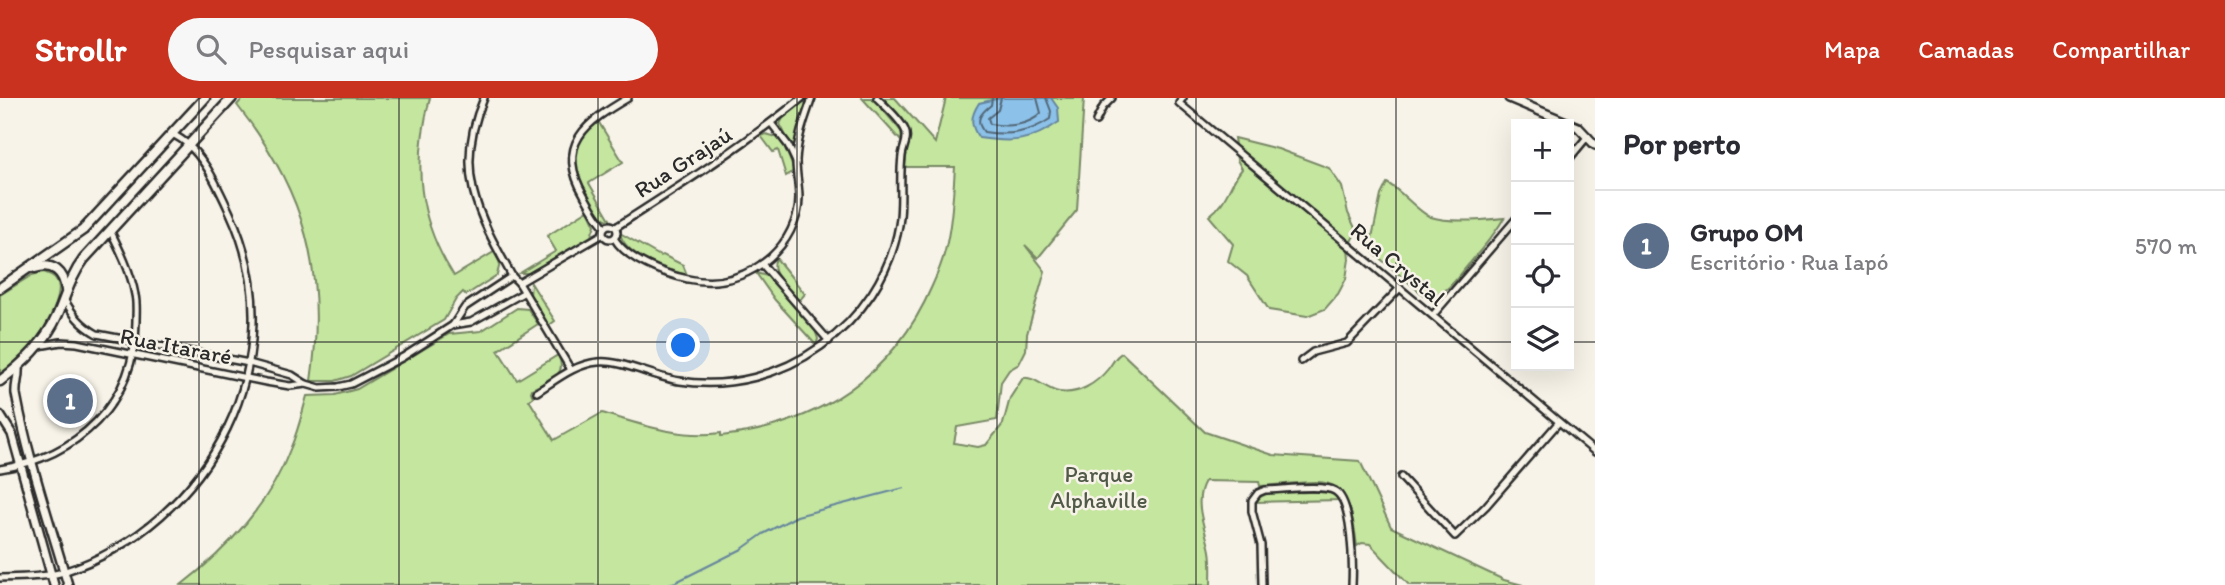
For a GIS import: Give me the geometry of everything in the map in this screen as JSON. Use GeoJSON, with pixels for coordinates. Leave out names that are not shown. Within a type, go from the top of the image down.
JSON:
{"type":"FeatureCollection","features":[{"type":"Feature","properties":{"kind":"main road"},"geometry":{"type":"LineString","coordinates":[[0,288],[83,230],[205,98]]}},
{"type":"Feature","properties":{"kind":"main road"},"geometry":{"type":"LineString","coordinates":[[0,381],[18,368],[39,346],[57,317],[72,276],[110,230],[232,98]]}},
{"type":"Feature","properties":{"kind":"main road"},"geometry":{"type":"LineString","coordinates":[[24,272],[45,265],[52,267],[61,273],[65,281],[65,296]]}},
{"type":"Feature","properties":{"kind":"street"},"geometry":{"type":"LineString","coordinates":[[484,98],[475,119],[470,150],[471,178],[478,210],[512,276],[519,283],[571,370]]}},
{"type":"Feature","properties":{"kind":"street"},"geometry":{"type":"LineString","coordinates":[[614,238],[608,239],[579,186],[573,171],[572,154],[577,137],[596,116],[628,98]]}},
{"type":"Feature","properties":{"kind":"street","name":"Rua Grajaú"},"geometry":{"type":"LineString","coordinates":[[615,227],[700,174],[802,98]]}},
{"type":"Feature","properties":{"kind":"street"},"geometry":{"type":"LineString","coordinates":[[614,238],[629,253],[649,265],[693,281],[727,280],[746,274],[762,264],[788,235],[797,214],[799,191],[796,162],[800,134],[812,98]]}},
{"type":"Feature","properties":{"kind":"street"},"geometry":{"type":"LineString","coordinates":[[537,392],[571,370],[601,361],[681,382],[735,381],[771,373],[830,341],[869,299],[882,278],[897,236],[901,214],[901,168],[905,130],[877,98]]}},
{"type":"Feature","properties":{"kind":"street"},"geometry":{"type":"LineString","coordinates":[[1097,121],[1103,107],[1112,98]]}},
{"type":"Feature","properties":{"kind":"street"},"geometry":{"type":"LineString","coordinates":[[1509,98],[1578,127],[1595,145]]}},
{"type":"Feature","properties":{"kind":"street","name":"Rua Crystal"},"geometry":{"type":"LineString","coordinates":[[1181,101],[1595,452]]}},
{"type":"Feature","properties":{"kind":"street"},"geometry":{"type":"LineString","coordinates":[[771,123],[788,145],[796,162]]}},
{"type":"Feature","properties":{"kind":"street"},"geometry":{"type":"LineString","coordinates":[[0,578],[64,572],[130,540],[154,522],[182,497],[206,466],[224,437],[243,391],[249,363],[254,308],[250,267],[240,234],[220,191],[190,144],[172,134]]}},
{"type":"Feature","properties":{"kind":"street"},"geometry":{"type":"LineString","coordinates":[[1574,153],[1588,136]]}},
{"type":"Feature","properties":{"kind":"street"},"geometry":{"type":"LineString","coordinates":[[519,283],[611,225],[617,232],[614,238]]}},
{"type":"Feature","properties":{"kind":"street"},"geometry":{"type":"LineString","coordinates":[[1433,316],[1511,225]]}},
{"type":"Feature","properties":{"kind":"street"},"geometry":{"type":"LineString","coordinates":[[0,469],[21,466],[73,443],[98,421],[115,398],[135,343],[135,295],[127,267],[110,230]]}},
{"type":"Feature","properties":{"kind":"street"},"geometry":{"type":"LineString","coordinates":[[762,264],[830,341]]}},
{"type":"Feature","properties":{"kind":"street"},"geometry":{"type":"LineString","coordinates":[[453,325],[465,307],[512,276]]}},
{"type":"Feature","properties":{"kind":"street"},"geometry":{"type":"LineString","coordinates":[[1301,361],[1313,352],[1347,343],[1400,288]]}},
{"type":"Feature","properties":{"kind":"street"},"geometry":{"type":"LineString","coordinates":[[453,325],[471,322],[523,293]]}},
{"type":"Feature","properties":{"kind":"street","name":"Rua Itararé"},"geometry":{"type":"LineString","coordinates":[[65,296],[74,316],[83,326],[97,334],[249,363],[292,375],[306,384],[320,388],[351,384],[453,325]]}},
{"type":"Feature","properties":{"kind":"street","name":"Rua Itararé"},"geometry":{"type":"LineString","coordinates":[[39,346],[67,342],[290,386],[306,384]]}},
{"type":"Feature","properties":{"kind":"street"},"geometry":{"type":"LineString","coordinates":[[18,368],[19,378],[15,391],[68,585]]}},
{"type":"Feature","properties":{"kind":"street"},"geometry":{"type":"LineString","coordinates":[[0,415],[12,434],[54,585]]}},
{"type":"Feature","properties":{"kind":"street"},"geometry":{"type":"LineString","coordinates":[[1401,477],[1455,536],[1486,506],[1559,422]]}},
{"type":"Feature","properties":{"kind":"street"},"geometry":{"type":"LineString","coordinates":[[1262,585],[1261,545],[1252,501],[1258,493],[1265,490],[1326,489],[1336,492],[1342,499],[1352,534],[1352,585]]}},
{"type":"Feature","properties":{"kind":"green space"},"geometry":{"type":"Polygon","coordinates":[[[243,98],[430,98],[421,146],[420,168],[432,233],[454,276],[494,252],[500,263],[497,275],[466,295],[463,292],[444,320],[351,376],[335,381],[311,381],[316,304],[313,268],[306,234],[280,169],[237,105],[243,98]]]}},
{"type":"Feature","properties":{"kind":"green space"},"geometry":{"type":"Polygon","coordinates":[[[862,98],[873,98],[901,131],[902,142],[862,98]]]}},
{"type":"Feature","properties":{"kind":"green space","name":"Parque Alphaville"},"geometry":{"type":"Polygon","coordinates":[[[883,98],[895,98],[935,143],[946,98],[1084,98],[1077,210],[1038,258],[1025,245],[1045,271],[1027,334],[1026,350],[1019,364],[1009,370],[1001,382],[997,420],[957,427],[954,443],[978,447],[986,445],[1003,424],[1010,398],[1023,378],[1032,379],[1054,391],[1073,392],[1098,379],[1122,353],[1205,432],[1273,455],[1360,461],[1391,527],[1504,580],[1523,585],[1409,585],[1370,544],[1362,543],[1357,546],[1347,502],[1331,484],[1303,482],[1260,486],[1259,482],[1205,481],[1201,489],[1200,507],[1211,555],[1211,585],[181,585],[231,540],[260,506],[272,487],[296,435],[307,396],[335,395],[357,389],[449,334],[481,331],[517,308],[528,309],[538,324],[498,350],[517,380],[558,355],[561,362],[559,373],[550,381],[532,389],[533,397],[529,400],[554,440],[602,413],[675,432],[721,433],[721,436],[789,421],[820,408],[848,391],[874,370],[916,318],[941,264],[951,220],[955,167],[905,167],[909,132],[906,124],[883,98]]]}},
{"type":"Feature","properties":{"kind":"green space"},"geometry":{"type":"Polygon","coordinates":[[[804,101],[806,104],[794,152],[780,124],[783,118],[804,101]]]}},
{"type":"Feature","properties":{"kind":"green space"},"geometry":{"type":"Polygon","coordinates":[[[598,121],[623,162],[589,183],[611,221],[602,217],[592,203],[577,170],[577,150],[581,140],[598,121]]]}},
{"type":"Feature","properties":{"kind":"green space"},"geometry":{"type":"Polygon","coordinates":[[[766,134],[777,137],[786,149],[794,171],[786,176],[778,150],[773,152],[761,136],[766,134]]]}},
{"type":"Feature","properties":{"kind":"green space"},"geometry":{"type":"Polygon","coordinates":[[[1234,138],[1278,149],[1329,168],[1342,187],[1355,234],[1348,247],[1346,279],[1325,309],[1307,316],[1269,310],[1247,276],[1228,261],[1233,244],[1209,216],[1225,199],[1242,169],[1237,160],[1234,138]]]}},
{"type":"Feature","properties":{"kind":"green space"},"geometry":{"type":"Polygon","coordinates":[[[1387,183],[1431,217],[1457,220],[1504,218],[1456,279],[1441,293],[1427,298],[1370,247],[1381,195],[1387,183]]]}},
{"type":"Feature","properties":{"kind":"green space"},"geometry":{"type":"Polygon","coordinates":[[[588,210],[595,225],[591,236],[530,273],[520,273],[556,251],[547,236],[588,210]]]}},
{"type":"Feature","properties":{"kind":"green space"},"geometry":{"type":"Polygon","coordinates":[[[620,233],[660,256],[683,265],[687,275],[658,266],[638,255],[629,249],[620,233]]]}},
{"type":"Feature","properties":{"kind":"green space"},"geometry":{"type":"Polygon","coordinates":[[[776,258],[805,294],[799,301],[777,275],[774,264],[776,258]]]}},
{"type":"Feature","properties":{"kind":"green space"},"geometry":{"type":"Polygon","coordinates":[[[44,272],[54,277],[58,284],[58,294],[50,317],[30,348],[0,376],[0,295],[32,275],[44,272]]]}},
{"type":"Feature","properties":{"kind":"green space"},"geometry":{"type":"Polygon","coordinates":[[[756,273],[767,276],[815,330],[818,339],[816,345],[775,300],[756,273]]]}},
{"type":"Feature","properties":{"kind":"green space"},"geometry":{"type":"Polygon","coordinates":[[[531,283],[555,321],[548,326],[530,296],[531,283]]]}},
{"type":"Feature","properties":{"kind":"green space"},"geometry":{"type":"Polygon","coordinates":[[[1330,492],[1339,500],[1255,502],[1272,493],[1330,492]]]}},
{"type":"Feature","properties":{"kind":"water"},"geometry":{"type":"Polygon","coordinates":[[[1001,98],[1051,98],[1058,108],[1059,122],[1039,134],[1021,139],[979,138],[972,121],[976,108],[979,103],[1001,98]]]}},
{"type":"Feature","properties":{"kind":"waterway"},"geometry":{"type":"LineString","coordinates":[[665,585],[742,549],[797,516],[904,488]]}},
{"type":"Feature","properties":{"kind":"place","name":"Grupo OM"},"geometry":{"type":"Point","coordinates":[70,401]}}]}
